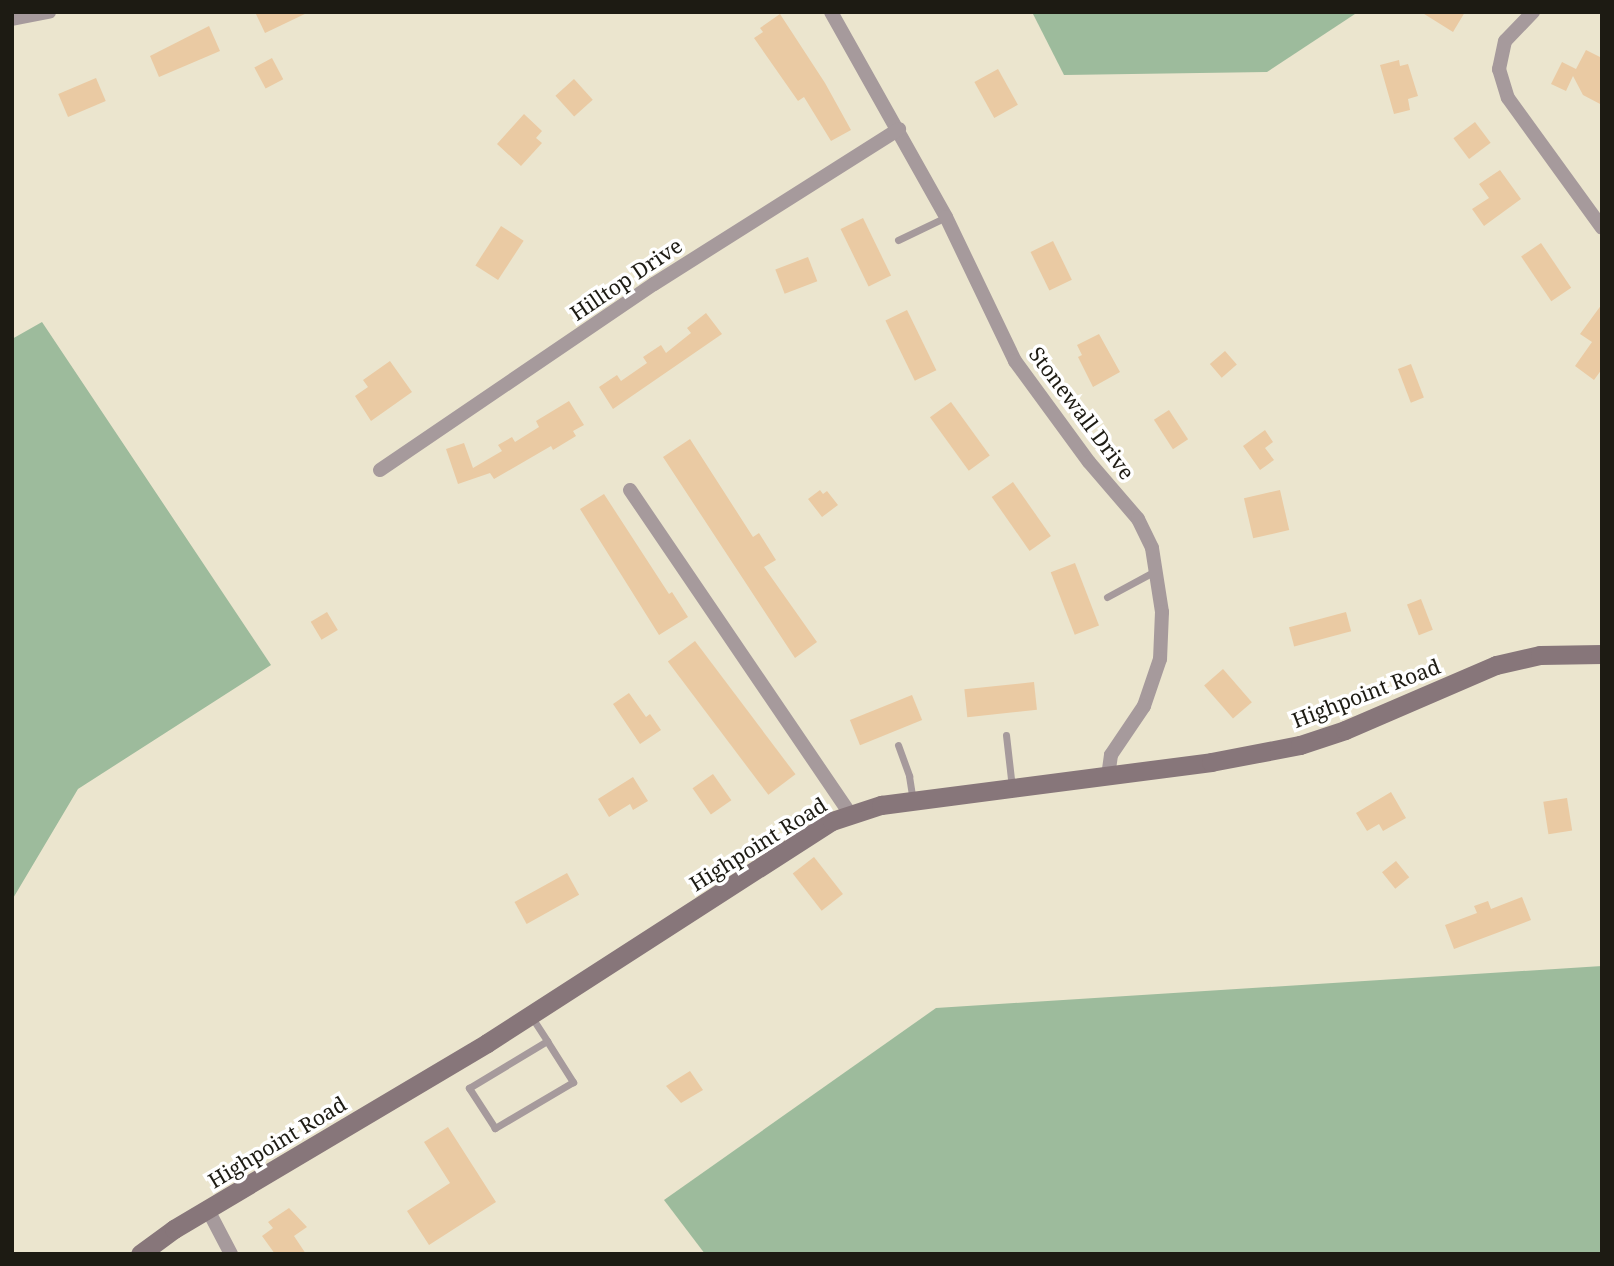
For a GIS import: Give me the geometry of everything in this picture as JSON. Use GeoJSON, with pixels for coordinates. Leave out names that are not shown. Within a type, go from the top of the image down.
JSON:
{"type":"FeatureCollection","features":[{"type":"Feature","properties":{"kind":"street"},"geometry":{"type":"LineString","coordinates":[[12,19],[49,12]]}},
{"type":"Feature","properties":{"kind":"street","name":"Stonewall Drive"},"geometry":{"type":"LineString","coordinates":[[831,12],[946,217],[1015,361],[1089,462],[1138,519],[1152,548],[1162,612],[1160,659],[1144,706],[1111,755],[1108,776]]}},
{"type":"Feature","properties":{"kind":"street"},"geometry":{"type":"LineString","coordinates":[[1533,12],[1505,41],[1499,69],[1508,98],[1602,228]]}},
{"type":"Feature","properties":{"kind":"street","name":"Hilltop Drive"},"geometry":{"type":"LineString","coordinates":[[380,470],[654,284],[899,129]]}},
{"type":"Feature","properties":{"kind":"street"},"geometry":{"type":"LineString","coordinates":[[629,490],[850,815]]}},
{"type":"Feature","properties":{"kind":"street","name":"Highpoint Road"},"geometry":{"type":"LineString","coordinates":[[140,1254],[531,1015],[832,821],[881,805],[1211,762],[1300,745],[1345,730],[1496,665],[1540,655],[1602,654]]}},
{"type":"Feature","properties":{"kind":"street"},"geometry":{"type":"LineString","coordinates":[[208,1210],[231,1254]]}},
{"type":"Feature","properties":{"kind":"lane"},"geometry":{"type":"LineString","coordinates":[[898,240],[946,217]]}},
{"type":"Feature","properties":{"kind":"lane"},"geometry":{"type":"LineString","coordinates":[[1107,597],[1156,571]]}},
{"type":"Feature","properties":{"kind":"lane"},"geometry":{"type":"LineString","coordinates":[[1006,735],[1012,789]]}},
{"type":"Feature","properties":{"kind":"lane"},"geometry":{"type":"LineString","coordinates":[[898,745],[914,801]]}},
{"type":"Feature","properties":{"kind":"lane"},"geometry":{"type":"LineString","coordinates":[[531,1015],[573,1082],[495,1128],[469,1088],[547,1041]]}},
{"type":"Feature","properties":{"kind":"green space"},"geometry":{"type":"Polygon","coordinates":[[[1032,12],[1358,12],[1267,72],[1064,75],[1032,12]]]}},
{"type":"Feature","properties":{"kind":"green space"},"geometry":{"type":"Polygon","coordinates":[[[42,322],[271,665],[78,789],[12,900],[12,339],[42,322]]]}},
{"type":"Feature","properties":{"kind":"green space"},"geometry":{"type":"Polygon","coordinates":[[[1602,966],[1602,1254],[705,1254],[664,1200],[936,1008],[1602,966]]]}},
{"type":"Feature","properties":{"kind":"building"},"geometry":{"type":"Polygon","coordinates":[[[255,12],[309,12],[265,33],[255,12]]]}},
{"type":"Feature","properties":{"kind":"building"},"geometry":{"type":"Polygon","coordinates":[[[1421,12],[1465,12],[1453,32],[1421,12]]]}},
{"type":"Feature","properties":{"kind":"building"},"geometry":{"type":"Polygon","coordinates":[[[780,14],[825,83],[851,130],[831,141],[804,97],[798,101],[754,38],[763,32],[760,28],[780,14]]]}},
{"type":"Feature","properties":{"kind":"building"},"geometry":{"type":"Polygon","coordinates":[[[209,26],[220,51],[159,77],[150,56],[209,26]]]}},
{"type":"Feature","properties":{"kind":"building"},"geometry":{"type":"Polygon","coordinates":[[[1586,50],[1602,58],[1602,105],[1583,95],[1573,76],[1566,91],[1551,84],[1562,62],[1576,69],[1586,50]]]}},
{"type":"Feature","properties":{"kind":"building"},"geometry":{"type":"Polygon","coordinates":[[[272,58],[283,79],[266,89],[254,67],[272,58]]]}},
{"type":"Feature","properties":{"kind":"building"},"geometry":{"type":"Polygon","coordinates":[[[1399,60],[1400,66],[1408,64],[1418,96],[1408,99],[1410,110],[1394,114],[1380,65],[1399,60]]]}},
{"type":"Feature","properties":{"kind":"building"},"geometry":{"type":"Polygon","coordinates":[[[998,69],[1018,105],[994,118],[974,82],[998,69]]]}},
{"type":"Feature","properties":{"kind":"building"},"geometry":{"type":"Polygon","coordinates":[[[96,78],[106,101],[68,117],[58,94],[96,78]]]}},
{"type":"Feature","properties":{"kind":"building"},"geometry":{"type":"Polygon","coordinates":[[[574,79],[593,100],[574,117],[555,96],[574,79]]]}},
{"type":"Feature","properties":{"kind":"building"},"geometry":{"type":"Polygon","coordinates":[[[524,114],[542,131],[536,138],[542,143],[521,166],[497,144],[524,114]]]}},
{"type":"Feature","properties":{"kind":"building"},"geometry":{"type":"Polygon","coordinates":[[[1475,122],[1491,143],[1469,159],[1453,138],[1475,122]]]}},
{"type":"Feature","properties":{"kind":"building"},"geometry":{"type":"Polygon","coordinates":[[[1500,170],[1521,199],[1484,226],[1472,209],[1489,198],[1479,184],[1500,170]]]}},
{"type":"Feature","properties":{"kind":"building"},"geometry":{"type":"Polygon","coordinates":[[[863,218],[891,276],[869,286],[841,229],[863,218]]]}},
{"type":"Feature","properties":{"kind":"building"},"geometry":{"type":"Polygon","coordinates":[[[501,226],[524,241],[498,280],[475,265],[501,226]]]}},
{"type":"Feature","properties":{"kind":"building"},"geometry":{"type":"Polygon","coordinates":[[[1053,241],[1072,280],[1049,291],[1031,252],[1053,241]]]}},
{"type":"Feature","properties":{"kind":"building"},"geometry":{"type":"Polygon","coordinates":[[[1541,243],[1571,288],[1551,301],[1521,256],[1541,243]]]}},
{"type":"Feature","properties":{"kind":"building"},"geometry":{"type":"Polygon","coordinates":[[[808,257],[817,281],[785,294],[775,270],[808,257]]]}},
{"type":"Feature","properties":{"kind":"building"},"geometry":{"type":"Polygon","coordinates":[[[1602,304],[1602,369],[1594,380],[1575,366],[1592,342],[1580,334],[1602,304]]]}},
{"type":"Feature","properties":{"kind":"building"},"geometry":{"type":"Polygon","coordinates":[[[907,310],[936,370],[915,381],[885,321],[907,310]]]}},
{"type":"Feature","properties":{"kind":"building"},"geometry":{"type":"Polygon","coordinates":[[[706,313],[722,334],[613,409],[599,387],[617,375],[621,381],[647,363],[643,357],[661,345],[666,353],[691,333],[687,328],[706,313]]]}},
{"type":"Feature","properties":{"kind":"building"},"geometry":{"type":"Polygon","coordinates":[[[1099,334],[1120,372],[1093,387],[1078,357],[1082,355],[1077,345],[1099,334]]]}},
{"type":"Feature","properties":{"kind":"building"},"geometry":{"type":"Polygon","coordinates":[[[1225,351],[1237,365],[1222,378],[1210,364],[1225,351]]]}},
{"type":"Feature","properties":{"kind":"building"},"geometry":{"type":"Polygon","coordinates":[[[390,361],[412,392],[371,421],[355,396],[368,387],[363,380],[390,361]]]}},
{"type":"Feature","properties":{"kind":"building"},"geometry":{"type":"Polygon","coordinates":[[[1411,364],[1424,398],[1411,403],[1398,369],[1411,364]]]}},
{"type":"Feature","properties":{"kind":"building"},"geometry":{"type":"Polygon","coordinates":[[[569,401],[584,425],[573,431],[576,436],[553,450],[551,446],[494,479],[490,473],[458,484],[446,449],[464,443],[473,468],[502,451],[498,445],[512,437],[515,442],[539,427],[536,421],[569,401]]]}},
{"type":"Feature","properties":{"kind":"building"},"geometry":{"type":"Polygon","coordinates":[[[951,402],[990,455],[969,471],[930,417],[951,402]]]}},
{"type":"Feature","properties":{"kind":"building"},"geometry":{"type":"Polygon","coordinates":[[[1169,410],[1188,439],[1173,449],[1154,420],[1169,410]]]}},
{"type":"Feature","properties":{"kind":"building"},"geometry":{"type":"Polygon","coordinates":[[[1265,430],[1273,442],[1265,448],[1274,460],[1260,470],[1243,446],[1265,430]]]}},
{"type":"Feature","properties":{"kind":"building"},"geometry":{"type":"Polygon","coordinates":[[[690,439],[753,537],[759,533],[776,560],[764,567],[817,642],[795,658],[663,457],[690,439]]]}},
{"type":"Feature","properties":{"kind":"building"},"geometry":{"type":"Polygon","coordinates":[[[1013,482],[1051,536],[1030,551],[992,497],[1013,482]]]}},
{"type":"Feature","properties":{"kind":"building"},"geometry":{"type":"Polygon","coordinates":[[[820,490],[823,494],[827,491],[838,505],[822,517],[808,499],[820,490]]]}},
{"type":"Feature","properties":{"kind":"building"},"geometry":{"type":"Polygon","coordinates":[[[1280,490],[1289,530],[1253,538],[1244,498],[1280,490]]]}},
{"type":"Feature","properties":{"kind":"building"},"geometry":{"type":"Polygon","coordinates":[[[604,494],[669,594],[672,592],[688,617],[659,635],[580,509],[604,494]]]}},
{"type":"Feature","properties":{"kind":"building"},"geometry":{"type":"Polygon","coordinates":[[[1075,563],[1099,626],[1075,635],[1051,572],[1075,563]]]}},
{"type":"Feature","properties":{"kind":"building"},"geometry":{"type":"Polygon","coordinates":[[[1421,599],[1433,630],[1419,635],[1407,604],[1421,599]]]}},
{"type":"Feature","properties":{"kind":"building"},"geometry":{"type":"Polygon","coordinates":[[[327,612],[338,630],[322,640],[311,622],[327,612]]]}},
{"type":"Feature","properties":{"kind":"building"},"geometry":{"type":"Polygon","coordinates":[[[1346,612],[1351,631],[1294,647],[1289,627],[1346,612]]]}},
{"type":"Feature","properties":{"kind":"building"},"geometry":{"type":"Polygon","coordinates":[[[695,641],[796,774],[768,795],[668,661],[695,641]]]}},
{"type":"Feature","properties":{"kind":"building"},"geometry":{"type":"Polygon","coordinates":[[[1223,669],[1252,702],[1233,719],[1204,685],[1223,669]]]}},
{"type":"Feature","properties":{"kind":"building"},"geometry":{"type":"Polygon","coordinates":[[[1034,682],[1037,710],[967,717],[964,689],[1034,682]]]}},
{"type":"Feature","properties":{"kind":"building"},"geometry":{"type":"Polygon","coordinates":[[[629,693],[646,717],[650,714],[661,730],[640,744],[613,704],[629,693]]]}},
{"type":"Feature","properties":{"kind":"building"},"geometry":{"type":"Polygon","coordinates":[[[912,695],[922,720],[860,745],[850,720],[912,695]]]}},
{"type":"Feature","properties":{"kind":"building"},"geometry":{"type":"Polygon","coordinates":[[[713,774],[731,800],[711,815],[693,788],[713,774]]]}},
{"type":"Feature","properties":{"kind":"building"},"geometry":{"type":"Polygon","coordinates":[[[633,777],[648,801],[633,810],[630,804],[609,817],[598,799],[633,777]]]}},
{"type":"Feature","properties":{"kind":"building"},"geometry":{"type":"Polygon","coordinates":[[[1391,792],[1406,818],[1383,831],[1379,824],[1367,831],[1356,813],[1391,792]]]}},
{"type":"Feature","properties":{"kind":"building"},"geometry":{"type":"Polygon","coordinates":[[[1567,798],[1572,831],[1548,834],[1543,802],[1567,798]]]}},
{"type":"Feature","properties":{"kind":"building"},"geometry":{"type":"Polygon","coordinates":[[[814,857],[843,894],[822,911],[793,874],[814,857]]]}},
{"type":"Feature","properties":{"kind":"building"},"geometry":{"type":"Polygon","coordinates":[[[1396,861],[1409,877],[1395,889],[1382,872],[1396,861]]]}},
{"type":"Feature","properties":{"kind":"building"},"geometry":{"type":"Polygon","coordinates":[[[567,873],[579,895],[527,924],[515,902],[567,873]]]}},
{"type":"Feature","properties":{"kind":"building"},"geometry":{"type":"Polygon","coordinates":[[[1522,897],[1531,920],[1454,949],[1445,925],[1477,913],[1474,906],[1488,901],[1491,909],[1522,897]]]}},
{"type":"Feature","properties":{"kind":"building"},"geometry":{"type":"Polygon","coordinates":[[[690,1071],[703,1090],[681,1103],[666,1086],[690,1071]]]}},
{"type":"Feature","properties":{"kind":"building"},"geometry":{"type":"Polygon","coordinates":[[[448,1127],[496,1202],[429,1245],[407,1211],[450,1183],[424,1142],[448,1127]]]}},
{"type":"Feature","properties":{"kind":"building"},"geometry":{"type":"Polygon","coordinates":[[[289,1208],[307,1227],[294,1236],[306,1254],[275,1254],[262,1236],[273,1228],[268,1222],[289,1208]]]}}]}
